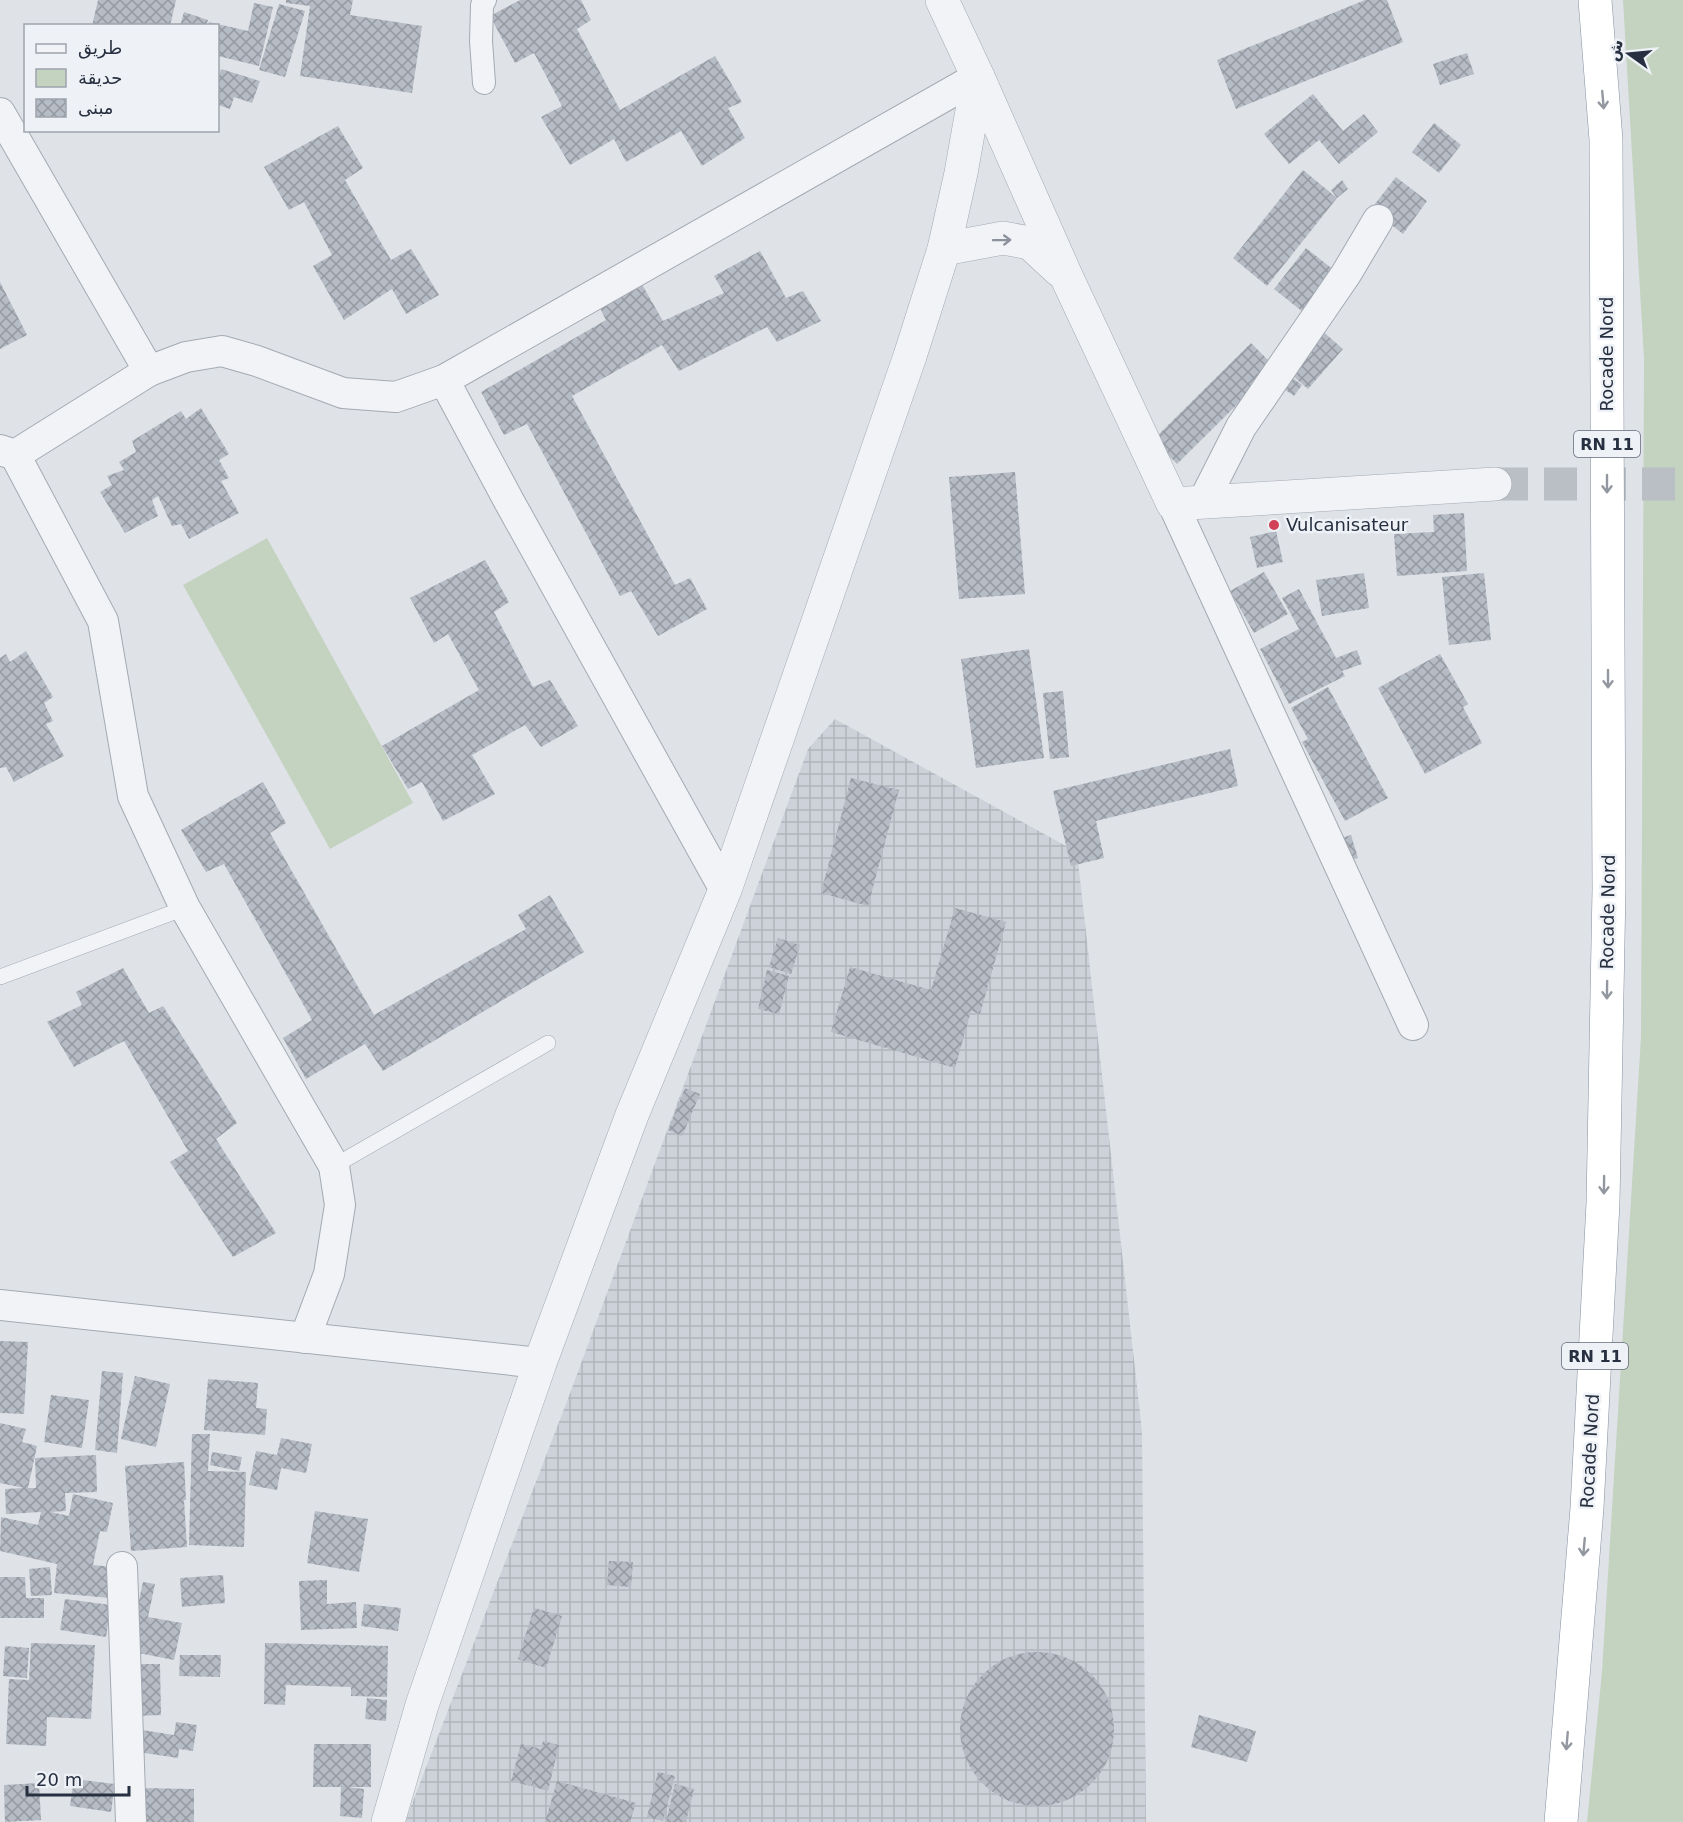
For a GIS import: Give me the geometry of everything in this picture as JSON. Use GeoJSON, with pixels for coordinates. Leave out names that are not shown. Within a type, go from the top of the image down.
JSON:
{"type":"FeatureCollection","features":[{"type":"Feature","properties":{"kind":"highway","name":"Rocade Nord"},"geometry":{"type":"LineString","coordinates":[[1561,1822],[1587,1508],[1604,1191],[1609,889],[1606,140],[1595,0]]}},
{"type":"Feature","properties":{"kind":"street"},"geometry":{"type":"LineString","coordinates":[[484,83],[481,41],[482,5],[485,0]]}},
{"type":"Feature","properties":{"kind":"street"},"geometry":{"type":"LineString","coordinates":[[942,0],[1067,278],[1188,503],[1413,1025]]}},
{"type":"Feature","properties":{"kind":"street"},"geometry":{"type":"LineString","coordinates":[[388,1822],[422,1705],[540,1363],[632,1115],[725,890],[910,356],[944,249],[978,77]]}},
{"type":"Feature","properties":{"kind":"street"},"geometry":{"type":"LineString","coordinates":[[305,1338],[329,1274],[339,1216],[340,1205],[334,1166],[184,908],[134,796],[103,621],[8,452],[149,371],[186,357],[222,351],[257,361],[344,393],[396,397],[444,380],[978,77]]}},
{"type":"Feature","properties":{"kind":"street"},"geometry":{"type":"LineString","coordinates":[[0,113],[149,371]]}},
{"type":"Feature","properties":{"kind":"street"},"geometry":{"type":"LineString","coordinates":[[1188,503],[1346,274],[1378,220]]}},
{"type":"Feature","properties":{"kind":"street"},"geometry":{"type":"LineString","coordinates":[[944,249],[1003,238],[1030,243],[1067,278]]}},
{"type":"Feature","properties":{"kind":"street"},"geometry":{"type":"LineString","coordinates":[[444,380],[725,890]]}},
{"type":"Feature","properties":{"kind":"street"},"geometry":{"type":"LineString","coordinates":[[1188,503],[1495,484]]}},
{"type":"Feature","properties":{"kind":"street"},"geometry":{"type":"LineString","coordinates":[[0,1305],[540,1363]]}},
{"type":"Feature","properties":{"kind":"street"},"geometry":{"type":"LineString","coordinates":[[122,1567],[131,1822]]}},
{"type":"Feature","properties":{"kind":"lane"},"geometry":{"type":"LineString","coordinates":[[0,977],[184,908]]}},
{"type":"Feature","properties":{"kind":"lane"},"geometry":{"type":"LineString","coordinates":[[334,1166],[548,1043]]}},
{"type":"Feature","properties":{"kind":"shaded area"},"geometry":{"type":"Polygon","coordinates":[[[835,719],[1077,852],[1142,1431],[1146,1822],[405,1822],[569,1396],[808,749],[835,719]]]}},
{"type":"Feature","properties":{"kind":"green space"},"geometry":{"type":"Polygon","coordinates":[[[1623,0],[1683,0],[1683,1822],[1587,1822],[1602,1672],[1641,1037],[1644,359],[1623,0]]]}},
{"type":"Feature","properties":{"kind":"green space"},"geometry":{"type":"Polygon","coordinates":[[[267,538],[413,803],[330,849],[183,585],[267,538]]]}},
{"type":"Feature","properties":{"kind":"building"},"geometry":{"type":"Polygon","coordinates":[[[98,0],[176,0],[170,24],[92,24],[98,0]]]}},
{"type":"Feature","properties":{"kind":"building"},"geometry":{"type":"Polygon","coordinates":[[[286,0],[353,0],[350,15],[422,26],[412,93],[300,76],[310,6],[286,3],[286,0]]]}},
{"type":"Feature","properties":{"kind":"building"},"geometry":{"type":"Polygon","coordinates":[[[520,0],[581,0],[591,20],[577,29],[620,110],[715,56],[742,102],[728,108],[745,138],[702,166],[681,131],[626,162],[614,139],[570,165],[541,117],[562,106],[534,53],[515,63],[490,16],[520,0]]]}},
{"type":"Feature","properties":{"kind":"building"},"geometry":{"type":"Polygon","coordinates":[[[1365,0],[1387,0],[1403,42],[1236,109],[1217,60],[1365,0]]]}},
{"type":"Feature","properties":{"kind":"building"},"geometry":{"type":"Polygon","coordinates":[[[254,3],[273,7],[259,66],[219,56],[219,24],[248,31],[254,3]]]}},
{"type":"Feature","properties":{"kind":"building"},"geometry":{"type":"Polygon","coordinates":[[[279,4],[305,11],[285,77],[259,70],[279,4]]]}},
{"type":"Feature","properties":{"kind":"building"},"geometry":{"type":"Polygon","coordinates":[[[184,12],[208,20],[207,24],[181,24],[184,12]]]}},
{"type":"Feature","properties":{"kind":"building"},"geometry":{"type":"Polygon","coordinates":[[[1467,53],[1474,74],[1440,85],[1433,64],[1467,53]]]}},
{"type":"Feature","properties":{"kind":"building"},"geometry":{"type":"Polygon","coordinates":[[[221,69],[260,81],[252,103],[234,97],[230,109],[219,105],[221,69]]]}},
{"type":"Feature","properties":{"kind":"building"},"geometry":{"type":"Polygon","coordinates":[[[1313,94],[1343,131],[1364,114],[1378,132],[1339,164],[1319,140],[1289,164],[1264,134],[1313,94]]]}},
{"type":"Feature","properties":{"kind":"building"},"geometry":{"type":"Polygon","coordinates":[[[1434,123],[1461,145],[1439,173],[1412,152],[1434,123]]]}},
{"type":"Feature","properties":{"kind":"building"},"geometry":{"type":"Polygon","coordinates":[[[338,126],[363,168],[345,180],[391,260],[411,249],[439,295],[406,314],[392,289],[344,320],[313,266],[332,255],[304,202],[289,210],[264,167],[338,126]]]}},
{"type":"Feature","properties":{"kind":"building"},"geometry":{"type":"Polygon","coordinates":[[[1303,170],[1337,198],[1267,286],[1233,258],[1303,170]]]}},
{"type":"Feature","properties":{"kind":"building"},"geometry":{"type":"Polygon","coordinates":[[[1396,177],[1427,201],[1403,234],[1371,209],[1396,177]]]}},
{"type":"Feature","properties":{"kind":"building"},"geometry":{"type":"Polygon","coordinates":[[[1342,180],[1348,189],[1337,198],[1331,190],[1342,180]]]}},
{"type":"Feature","properties":{"kind":"building"},"geometry":{"type":"Polygon","coordinates":[[[1306,248],[1340,275],[1308,316],[1274,289],[1306,248]]]}},
{"type":"Feature","properties":{"kind":"building"},"geometry":{"type":"Polygon","coordinates":[[[760,251],[786,298],[803,291],[821,321],[777,342],[767,327],[679,371],[662,345],[572,396],[675,585],[690,578],[707,609],[658,636],[631,591],[620,596],[527,424],[504,435],[481,392],[606,320],[599,306],[640,281],[663,321],[724,293],[714,276],[760,251]]]}},
{"type":"Feature","properties":{"kind":"building"},"geometry":{"type":"Polygon","coordinates":[[[0,282],[27,335],[0,349],[0,282]]]}},
{"type":"Feature","properties":{"kind":"building"},"geometry":{"type":"Polygon","coordinates":[[[1320,329],[1343,349],[1308,389],[1286,370],[1320,329]]]}},
{"type":"Feature","properties":{"kind":"building"},"geometry":{"type":"Polygon","coordinates":[[[1251,343],[1275,367],[1177,464],[1153,440],[1251,343]]]}},
{"type":"Feature","properties":{"kind":"building"},"geometry":{"type":"Polygon","coordinates":[[[1285,372],[1302,385],[1294,396],[1277,384],[1285,372]]]}},
{"type":"Feature","properties":{"kind":"building"},"geometry":{"type":"Polygon","coordinates":[[[201,408],[229,454],[219,460],[229,478],[221,481],[239,513],[189,539],[181,524],[172,526],[158,496],[152,500],[158,516],[125,533],[100,492],[112,485],[107,476],[124,470],[119,462],[136,452],[132,441],[181,411],[186,419],[201,408]]]}},
{"type":"Feature","properties":{"kind":"building"},"geometry":{"type":"Polygon","coordinates":[[[1015,472],[1025,594],[959,599],[949,477],[1015,472]]]}},
{"type":"Feature","properties":{"kind":"building"},"geometry":{"type":"Polygon","coordinates":[[[1464,513],[1467,571],[1397,576],[1394,534],[1434,532],[1433,515],[1464,513]]]}},
{"type":"Feature","properties":{"kind":"building"},"geometry":{"type":"Polygon","coordinates":[[[1276,531],[1283,562],[1257,568],[1250,537],[1276,531]]]}},
{"type":"Feature","properties":{"kind":"building"},"geometry":{"type":"Polygon","coordinates":[[[485,560],[509,602],[494,612],[533,687],[550,680],[578,726],[541,747],[525,725],[472,755],[495,794],[443,821],[422,782],[408,789],[382,746],[479,690],[448,634],[434,643],[410,598],[485,560]]]}},
{"type":"Feature","properties":{"kind":"building"},"geometry":{"type":"Polygon","coordinates":[[[1264,572],[1288,614],[1254,633],[1230,591],[1264,572]]]}},
{"type":"Feature","properties":{"kind":"building"},"geometry":{"type":"Polygon","coordinates":[[[1364,573],[1369,608],[1322,616],[1316,580],[1364,573]]]}},
{"type":"Feature","properties":{"kind":"building"},"geometry":{"type":"Polygon","coordinates":[[[1484,573],[1491,640],[1449,645],[1442,577],[1484,573]]]}},
{"type":"Feature","properties":{"kind":"building"},"geometry":{"type":"Polygon","coordinates":[[[1299,589],[1336,658],[1357,650],[1362,664],[1342,671],[1345,676],[1289,704],[1260,649],[1299,629],[1282,598],[1299,589]]]}},
{"type":"Feature","properties":{"kind":"building"},"geometry":{"type":"Polygon","coordinates":[[[1029,649],[1044,758],[976,768],[961,659],[1029,649]]]}},
{"type":"Feature","properties":{"kind":"building"},"geometry":{"type":"Polygon","coordinates":[[[26,651],[53,697],[44,703],[53,721],[46,724],[64,756],[14,782],[6,767],[0,768],[0,658],[6,654],[10,662],[26,651]]]}},
{"type":"Feature","properties":{"kind":"building"},"geometry":{"type":"Polygon","coordinates":[[[1440,654],[1468,704],[1463,707],[1482,743],[1425,774],[1378,688],[1440,654]]]}},
{"type":"Feature","properties":{"kind":"building"},"geometry":{"type":"Polygon","coordinates":[[[1328,687],[1388,798],[1345,821],[1302,742],[1308,739],[1291,708],[1328,687]]]}},
{"type":"Feature","properties":{"kind":"building"},"geometry":{"type":"Polygon","coordinates":[[[1063,691],[1069,757],[1050,759],[1043,693],[1063,691]]]}},
{"type":"Feature","properties":{"kind":"building"},"geometry":{"type":"Polygon","coordinates":[[[1230,749],[1238,786],[1096,821],[1104,858],[1071,866],[1053,791],[1230,749]]]}},
{"type":"Feature","properties":{"kind":"building"},"geometry":{"type":"Polygon","coordinates":[[[851,778],[899,790],[868,906],[821,893],[851,778]]]}},
{"type":"Feature","properties":{"kind":"building"},"geometry":{"type":"Polygon","coordinates":[[[263,782],[286,823],[270,833],[374,1015],[526,929],[518,915],[550,895],[584,952],[383,1071],[365,1044],[306,1079],[283,1038],[312,1020],[224,864],[206,872],[181,830],[263,782]]]}},
{"type":"Feature","properties":{"kind":"building"},"geometry":{"type":"Polygon","coordinates":[[[1351,835],[1358,858],[1342,863],[1335,840],[1351,835]]]}},
{"type":"Feature","properties":{"kind":"building"},"geometry":{"type":"Polygon","coordinates":[[[955,908],[1006,922],[980,1014],[971,1011],[955,1068],[831,1032],[850,967],[931,990],[955,908]]]}},
{"type":"Feature","properties":{"kind":"building"},"geometry":{"type":"Polygon","coordinates":[[[778,938],[800,945],[791,974],[769,967],[778,938]]]}},
{"type":"Feature","properties":{"kind":"building"},"geometry":{"type":"Polygon","coordinates":[[[123,968],[149,1013],[163,1006],[237,1123],[216,1139],[276,1233],[233,1257],[170,1162],[188,1151],[124,1041],[74,1067],[47,1022],[82,1005],[76,992],[123,968]]]}},
{"type":"Feature","properties":{"kind":"building"},"geometry":{"type":"Polygon","coordinates":[[[767,970],[789,976],[779,1014],[758,1009],[767,970]]]}},
{"type":"Feature","properties":{"kind":"building"},"geometry":{"type":"Polygon","coordinates":[[[685,1088],[700,1094],[682,1136],[668,1130],[685,1088]]]}},
{"type":"Feature","properties":{"kind":"building"},"geometry":{"type":"Polygon","coordinates":[[[0,1341],[28,1342],[24,1414],[0,1413],[0,1341]]]}},
{"type":"Feature","properties":{"kind":"building"},"geometry":{"type":"Polygon","coordinates":[[[102,1371],[123,1373],[117,1453],[95,1450],[102,1371]]]}},
{"type":"Feature","properties":{"kind":"building"},"geometry":{"type":"Polygon","coordinates":[[[135,1376],[170,1384],[156,1447],[121,1439],[135,1376]]]}},
{"type":"Feature","properties":{"kind":"building"},"geometry":{"type":"Polygon","coordinates":[[[208,1379],[258,1383],[256,1408],[267,1409],[265,1435],[204,1430],[208,1379]]]}},
{"type":"Feature","properties":{"kind":"building"},"geometry":{"type":"Polygon","coordinates":[[[51,1395],[89,1400],[82,1448],[44,1442],[51,1395]]]}},
{"type":"Feature","properties":{"kind":"building"},"geometry":{"type":"Polygon","coordinates":[[[0,1423],[26,1429],[22,1442],[37,1446],[28,1488],[36,1488],[35,1458],[96,1455],[97,1492],[65,1493],[66,1511],[51,1512],[69,1516],[73,1494],[113,1503],[107,1532],[100,1531],[93,1565],[113,1567],[110,1598],[54,1593],[57,1564],[0,1551],[1,1517],[38,1525],[41,1512],[6,1514],[5,1489],[24,1488],[0,1483],[0,1423]]]}},
{"type":"Feature","properties":{"kind":"building"},"geometry":{"type":"Polygon","coordinates":[[[192,1434],[210,1434],[208,1471],[246,1472],[244,1547],[189,1545],[192,1434]]]}},
{"type":"Feature","properties":{"kind":"building"},"geometry":{"type":"Polygon","coordinates":[[[281,1438],[312,1444],[306,1473],[281,1468],[277,1490],[249,1485],[256,1451],[277,1455],[281,1438]]]}},
{"type":"Feature","properties":{"kind":"building"},"geometry":{"type":"Polygon","coordinates":[[[212,1452],[242,1457],[239,1471],[210,1465],[212,1452]]]}},
{"type":"Feature","properties":{"kind":"building"},"geometry":{"type":"Polygon","coordinates":[[[184,1462],[187,1547],[131,1551],[125,1466],[184,1462]]]}},
{"type":"Feature","properties":{"kind":"building"},"geometry":{"type":"Polygon","coordinates":[[[315,1511],[368,1519],[359,1572],[307,1563],[315,1511]]]}},
{"type":"Feature","properties":{"kind":"building"},"geometry":{"type":"Polygon","coordinates":[[[609,1561],[633,1562],[631,1587],[607,1585],[609,1561]]]}},
{"type":"Feature","properties":{"kind":"building"},"geometry":{"type":"Polygon","coordinates":[[[50,1567],[52,1595],[31,1596],[29,1569],[50,1567]]]}},
{"type":"Feature","properties":{"kind":"building"},"geometry":{"type":"Polygon","coordinates":[[[223,1575],[225,1603],[182,1607],[180,1578],[223,1575]]]}},
{"type":"Feature","properties":{"kind":"building"},"geometry":{"type":"Polygon","coordinates":[[[0,1577],[25,1577],[26,1598],[44,1598],[44,1618],[0,1618],[0,1577]]]}},
{"type":"Feature","properties":{"kind":"building"},"geometry":{"type":"Polygon","coordinates":[[[327,1580],[327,1604],[356,1602],[357,1628],[301,1630],[299,1581],[327,1580]]]}},
{"type":"Feature","properties":{"kind":"building"},"geometry":{"type":"Polygon","coordinates":[[[143,1582],[155,1584],[148,1617],[182,1623],[174,1660],[128,1651],[143,1582]]]}},
{"type":"Feature","properties":{"kind":"building"},"geometry":{"type":"Polygon","coordinates":[[[65,1599],[111,1605],[106,1637],[60,1630],[65,1599]]]}},
{"type":"Feature","properties":{"kind":"building"},"geometry":{"type":"Polygon","coordinates":[[[364,1604],[401,1608],[398,1631],[361,1626],[364,1604]]]}},
{"type":"Feature","properties":{"kind":"building"},"geometry":{"type":"Polygon","coordinates":[[[534,1608],[562,1616],[546,1668],[518,1659],[534,1608]]]}},
{"type":"Feature","properties":{"kind":"building"},"geometry":{"type":"Polygon","coordinates":[[[31,1643],[95,1645],[91,1719],[47,1717],[46,1746],[6,1744],[9,1679],[29,1680],[31,1643]]]}},
{"type":"Feature","properties":{"kind":"building"},"geometry":{"type":"Polygon","coordinates":[[[265,1643],[388,1646],[387,1697],[351,1696],[351,1687],[286,1685],[285,1705],[264,1704],[265,1643]]]}},
{"type":"Feature","properties":{"kind":"building"},"geometry":{"type":"Polygon","coordinates":[[[5,1646],[29,1648],[27,1678],[3,1676],[5,1646]]]}},
{"type":"Feature","properties":{"kind":"building"},"geometry":{"type":"Polygon","coordinates":[[[1037,1652],[1066,1658],[1080,1665],[1091,1675],[1101,1686],[1108,1700],[1114,1729],[1108,1758],[1101,1772],[1091,1783],[1080,1793],[1066,1800],[1037,1806],[1008,1800],[994,1793],[983,1783],[973,1772],[966,1758],[960,1729],[966,1700],[973,1686],[983,1675],[994,1665],[1008,1658],[1037,1652]]]}},
{"type":"Feature","properties":{"kind":"building"},"geometry":{"type":"Polygon","coordinates":[[[180,1655],[221,1655],[220,1677],[179,1676],[180,1655]]]}},
{"type":"Feature","properties":{"kind":"building"},"geometry":{"type":"Polygon","coordinates":[[[136,1664],[160,1664],[161,1715],[136,1716],[136,1664]]]}},
{"type":"Feature","properties":{"kind":"building"},"geometry":{"type":"Polygon","coordinates":[[[367,1698],[387,1700],[386,1721],[365,1719],[367,1698]]]}},
{"type":"Feature","properties":{"kind":"building"},"geometry":{"type":"Polygon","coordinates":[[[1199,1715],[1256,1731],[1247,1762],[1191,1747],[1199,1715]]]}},
{"type":"Feature","properties":{"kind":"building"},"geometry":{"type":"Polygon","coordinates":[[[176,1722],[197,1725],[193,1751],[179,1749],[178,1758],[138,1752],[142,1730],[174,1735],[176,1722]]]}},
{"type":"Feature","properties":{"kind":"building"},"geometry":{"type":"Polygon","coordinates":[[[543,1741],[559,1745],[548,1791],[531,1786],[538,1762],[530,1786],[511,1781],[521,1744],[541,1749],[543,1741]]]}},
{"type":"Feature","properties":{"kind":"building"},"geometry":{"type":"Polygon","coordinates":[[[314,1744],[371,1744],[371,1787],[347,1787],[364,1789],[362,1818],[340,1816],[341,1787],[313,1787],[314,1744]]]}},
{"type":"Feature","properties":{"kind":"building"},"geometry":{"type":"Polygon","coordinates":[[[658,1772],[675,1776],[663,1821],[647,1817],[658,1772]]]}},
{"type":"Feature","properties":{"kind":"building"},"geometry":{"type":"Polygon","coordinates":[[[74,1779],[115,1784],[111,1812],[70,1806],[74,1779]]]}},
{"type":"Feature","properties":{"kind":"building"},"geometry":{"type":"Polygon","coordinates":[[[557,1781],[636,1803],[630,1822],[545,1822],[557,1781]]]}},
{"type":"Feature","properties":{"kind":"building"},"geometry":{"type":"Polygon","coordinates":[[[39,1783],[41,1820],[5,1822],[4,1785],[39,1783]]]}},
{"type":"Feature","properties":{"kind":"building"},"geometry":{"type":"Polygon","coordinates":[[[675,1784],[694,1789],[686,1822],[666,1822],[675,1784]]]}},
{"type":"Feature","properties":{"kind":"building"},"geometry":{"type":"Polygon","coordinates":[[[140,1788],[194,1789],[194,1822],[140,1822],[140,1788]]]}},
{"type":"Feature","properties":{"kind":"tunnel"},"geometry":{"type":"LineString","coordinates":[[1495,484],[1683,484]]}},
{"type":"Feature","properties":{"kind":"place","name":"Vulcanisateur"},"geometry":{"type":"Point","coordinates":[1274,525]}}]}
